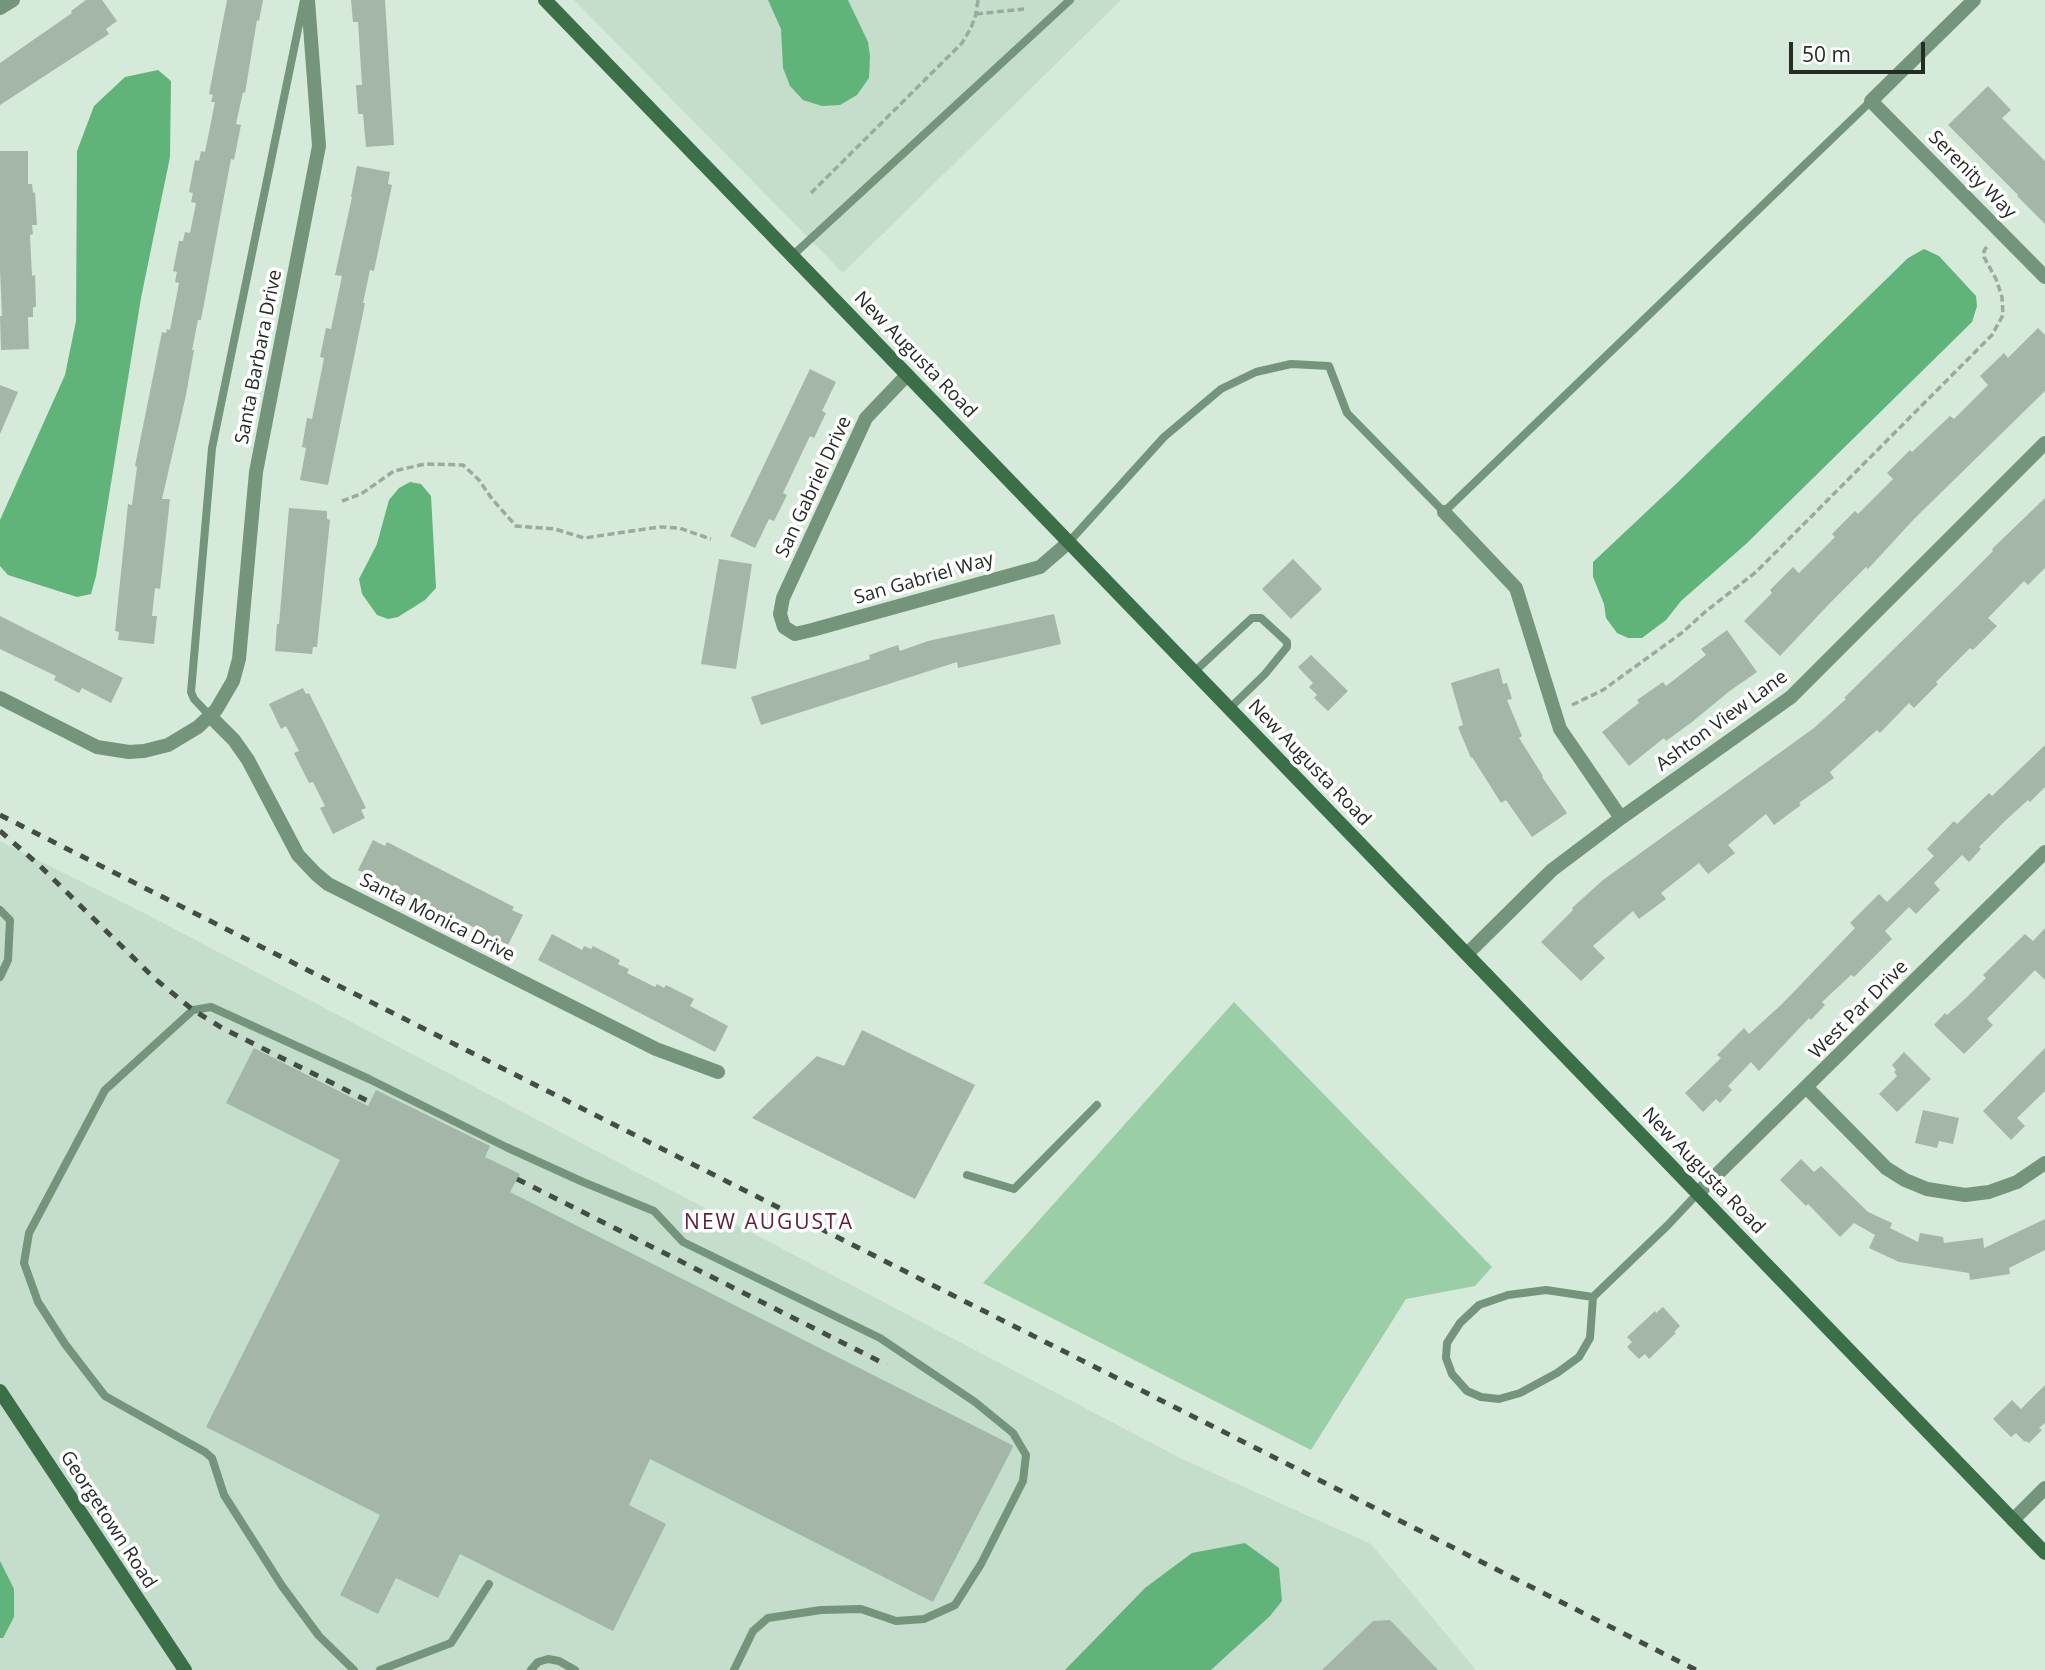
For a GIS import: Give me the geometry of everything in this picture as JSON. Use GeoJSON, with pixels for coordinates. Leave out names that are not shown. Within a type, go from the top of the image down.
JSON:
{"type":"FeatureCollection","features":[{"type":"Feature","properties":{"kind":"street"},"geometry":{"type":"LineString","coordinates":[[0,8],[13,0]]}},
{"type":"Feature","properties":{"kind":"street","name":"Santa Barbara Drive"},"geometry":{"type":"LineString","coordinates":[[0,698],[85,742],[109,750],[144,751],[168,745],[198,727],[216,710],[233,681],[239,659],[256,471],[319,146],[306,0]]}},
{"type":"Feature","properties":{"kind":"street","name":"New Augusta Road"},"geometry":{"type":"LineString","coordinates":[[545,0],[2045,1553]]}},
{"type":"Feature","properties":{"kind":"street"},"geometry":{"type":"LineString","coordinates":[[1871,101],[1974,0]]}},
{"type":"Feature","properties":{"kind":"street","name":"Serenity Way"},"geometry":{"type":"LineString","coordinates":[[1871,101],[2045,277]]}},
{"type":"Feature","properties":{"kind":"street","name":"San Gabriel Drive"},"geometry":{"type":"LineString","coordinates":[[784,627],[780,614],[783,598],[866,418],[907,375]]}},
{"type":"Feature","properties":{"kind":"street","name":"Ashton View Lane"},"geometry":{"type":"LineString","coordinates":[[1467,954],[1552,870],[1791,697],[2045,443]]}},
{"type":"Feature","properties":{"kind":"street"},"geometry":{"type":"LineString","coordinates":[[1444,512],[1516,589],[1560,729],[1621,818]]}},
{"type":"Feature","properties":{"kind":"street","name":"San Gabriel Way"},"geometry":{"type":"LineString","coordinates":[[784,627],[795,634],[1040,567],[1069,542]]}},
{"type":"Feature","properties":{"kind":"street","name":"Santa Monica Drive"},"geometry":{"type":"LineString","coordinates":[[210,716],[230,735],[248,760],[298,855],[328,884],[656,1049],[719,1072]]}},
{"type":"Feature","properties":{"kind":"street","name":"West Par Drive"},"geometry":{"type":"LineString","coordinates":[[1698,1193],[2045,852]]}},
{"type":"Feature","properties":{"kind":"street"},"geometry":{"type":"LineString","coordinates":[[1807,1088],[1886,1168],[1905,1180],[1935,1191],[1965,1195],[1989,1192],[2017,1182],[2045,1163]]}},
{"type":"Feature","properties":{"kind":"street","name":"Georgetown Road"},"geometry":{"type":"LineString","coordinates":[[0,1391],[185,1670]]}},
{"type":"Feature","properties":{"kind":"street"},"geometry":{"type":"LineString","coordinates":[[2013,1520],[2045,1488]]}},
{"type":"Feature","properties":{"kind":"lane"},"geometry":{"type":"LineString","coordinates":[[210,716],[191,692],[212,448],[306,0]]}},
{"type":"Feature","properties":{"kind":"lane"},"geometry":{"type":"LineString","coordinates":[[792,256],[1070,0]]}},
{"type":"Feature","properties":{"kind":"lane"},"geometry":{"type":"LineString","coordinates":[[1069,542],[1164,437],[1221,389],[1256,372],[1291,364],[1329,366],[1347,413],[1444,512],[1871,101]]}},
{"type":"Feature","properties":{"kind":"lane"},"geometry":{"type":"LineString","coordinates":[[1194,672],[1252,618],[1261,618],[1287,642],[1287,648],[1265,674],[1230,708]]}},
{"type":"Feature","properties":{"kind":"lane"},"geometry":{"type":"LineString","coordinates":[[0,910],[10,920],[8,960],[0,977]]}},
{"type":"Feature","properties":{"kind":"lane"},"geometry":{"type":"LineString","coordinates":[[354,1670],[319,1636],[282,1586],[224,1495],[212,1458],[205,1451],[105,1396],[65,1344],[38,1302],[24,1263],[29,1233],[105,1090],[193,1010],[211,1007],[369,1079],[506,1147],[654,1211],[683,1242],[880,1338],[975,1402],[1013,1433],[1026,1455],[1023,1480],[981,1564],[955,1605],[924,1619],[896,1621],[861,1609],[821,1610],[768,1618],[752,1631],[734,1670]]}},
{"type":"Feature","properties":{"kind":"lane"},"geometry":{"type":"LineString","coordinates":[[967,1175],[1014,1189],[1097,1105]]}},
{"type":"Feature","properties":{"kind":"lane"},"geometry":{"type":"LineString","coordinates":[[1593,1297],[1546,1290],[1508,1295],[1479,1305],[1460,1323],[1447,1343],[1446,1358],[1452,1374],[1467,1391],[1481,1397],[1499,1399],[1520,1393],[1557,1373],[1579,1357],[1590,1338],[1593,1297],[1698,1193]]}},
{"type":"Feature","properties":{"kind":"lane"},"geometry":{"type":"LineString","coordinates":[[380,1670],[451,1643],[489,1584]]}},
{"type":"Feature","properties":{"kind":"lane"},"geometry":{"type":"LineString","coordinates":[[531,1670],[538,1662],[548,1659],[559,1661],[575,1670]]}},
{"type":"Feature","properties":{"kind":"path"},"geometry":{"type":"LineString","coordinates":[[811,193],[962,43],[971,28],[978,0]]}},
{"type":"Feature","properties":{"kind":"path"},"geometry":{"type":"LineString","coordinates":[[976,13],[1024,9]]}},
{"type":"Feature","properties":{"kind":"path"},"geometry":{"type":"LineString","coordinates":[[1572,705],[1603,690],[1683,632],[1756,572],[1992,335],[2003,315],[2002,298],[1996,279],[1984,257],[1988,245]]}},
{"type":"Feature","properties":{"kind":"path"},"geometry":{"type":"LineString","coordinates":[[342,501],[361,494],[394,471],[425,464],[463,465],[479,480],[516,526],[555,529],[584,538],[660,527],[679,528],[711,539]]}},
{"type":"Feature","properties":{"kind":"shaded area"},"geometry":{"type":"Polygon","coordinates":[[[574,0],[1121,0],[843,273],[574,0]]]}},
{"type":"Feature","properties":{"kind":"shaded area"},"geometry":{"type":"Polygon","coordinates":[[[768,0],[848,0],[868,42],[870,56],[869,78],[857,95],[840,105],[822,106],[803,100],[790,86],[783,68],[781,29],[768,0]]]}},
{"type":"Feature","properties":{"kind":"shaded area"},"geometry":{"type":"Polygon","coordinates":[[[158,70],[171,81],[170,157],[141,298],[96,576],[91,594],[77,597],[8,575],[0,566],[0,520],[65,375],[76,321],[77,151],[94,106],[125,77],[158,70]]]}},
{"type":"Feature","properties":{"kind":"shaded area"},"geometry":{"type":"Polygon","coordinates":[[[1924,249],[1939,256],[1976,296],[1977,306],[1972,322],[1746,544],[1681,601],[1666,620],[1642,638],[1628,638],[1617,633],[1606,618],[1604,604],[1593,577],[1593,562],[1908,258],[1924,249]]]}},
{"type":"Feature","properties":{"kind":"shaded area"},"geometry":{"type":"Polygon","coordinates":[[[410,482],[421,484],[431,496],[436,588],[425,600],[398,617],[388,619],[377,615],[362,594],[359,579],[377,544],[389,500],[399,488],[410,482]]]}},
{"type":"Feature","properties":{"kind":"shaded area"},"geometry":{"type":"Polygon","coordinates":[[[0,841],[146,914],[1182,1459],[1371,1544],[1476,1670],[0,1670],[0,841]]]}},
{"type":"Feature","properties":{"kind":"shaded area"},"geometry":{"type":"Polygon","coordinates":[[[1234,1002],[1492,1267],[1475,1286],[1406,1299],[1311,1450],[983,1283],[1234,1002]]]}},
{"type":"Feature","properties":{"kind":"shaded area"},"geometry":{"type":"Polygon","coordinates":[[[1245,1543],[1279,1568],[1282,1601],[1270,1616],[1211,1670],[1065,1670],[1145,1588],[1192,1553],[1245,1543]]]}},
{"type":"Feature","properties":{"kind":"shaded area"},"geometry":{"type":"Polygon","coordinates":[[[0,1561],[14,1589],[14,1617],[3,1638],[0,1638],[0,1561]]]}},
{"type":"Feature","properties":{"kind":"building"},"geometry":{"type":"Polygon","coordinates":[[[86,0],[102,0],[117,21],[106,29],[109,34],[0,105],[0,63],[72,13],[71,11],[86,0]]]}},
{"type":"Feature","properties":{"kind":"building"},"geometry":{"type":"Polygon","coordinates":[[[227,0],[263,0],[245,93],[243,92],[236,124],[241,125],[234,160],[231,159],[201,320],[198,320],[192,350],[186,395],[162,499],[170,499],[160,589],[155,588],[152,616],[157,616],[154,644],[118,640],[119,632],[115,631],[128,504],[132,505],[135,466],[162,332],[170,330],[179,283],[175,282],[177,272],[173,271],[179,241],[183,241],[185,232],[190,233],[196,203],[191,202],[193,193],[189,192],[195,160],[199,161],[201,151],[205,152],[215,102],[211,102],[213,95],[209,94],[227,0]]]}},
{"type":"Feature","properties":{"kind":"building"},"geometry":{"type":"Polygon","coordinates":[[[351,0],[385,0],[394,145],[366,147],[363,114],[358,114],[356,85],[362,85],[358,22],[353,22],[351,0]]]}},
{"type":"Feature","properties":{"kind":"building"},"geometry":{"type":"Polygon","coordinates":[[[1988,86],[2011,110],[2002,118],[2045,161],[2045,224],[1948,125],[1988,86]]]}},
{"type":"Feature","properties":{"kind":"building"},"geometry":{"type":"Polygon","coordinates":[[[0,151],[28,151],[28,184],[32,184],[33,193],[35,192],[37,225],[32,225],[33,234],[30,235],[36,307],[33,307],[33,317],[28,317],[29,349],[1,350],[0,151]]]}},
{"type":"Feature","properties":{"kind":"building"},"geometry":{"type":"Polygon","coordinates":[[[357,166],[390,172],[388,184],[392,185],[374,271],[370,270],[328,485],[300,480],[306,448],[302,447],[307,418],[312,419],[324,358],[320,357],[326,328],[331,329],[342,276],[335,275],[357,166]]]}},
{"type":"Feature","properties":{"kind":"building"},"geometry":{"type":"Polygon","coordinates":[[[2038,328],[2045,335],[2045,391],[1914,519],[1868,569],[1866,567],[1830,603],[1780,656],[1744,621],[1793,567],[1799,573],[1835,537],[1832,534],[1855,511],[1858,514],[1893,479],[1887,473],[1910,450],[1912,452],[1950,416],[1954,419],[1988,385],[1980,376],[2004,353],[2008,358],[2038,328]]]}},
{"type":"Feature","properties":{"kind":"building"},"geometry":{"type":"Polygon","coordinates":[[[810,369],[836,382],[822,411],[826,413],[814,438],[810,436],[783,493],[787,495],[774,521],[769,519],[755,548],[730,536],[810,369]]]}},
{"type":"Feature","properties":{"kind":"building"},"geometry":{"type":"Polygon","coordinates":[[[0,385],[18,392],[0,434],[0,385]]]}},
{"type":"Feature","properties":{"kind":"building"},"geometry":{"type":"Polygon","coordinates":[[[2045,498],[2045,568],[2028,585],[2024,581],[1988,618],[1997,626],[1973,650],[1970,648],[1914,708],[1909,703],[1880,733],[1877,730],[1830,772],[1834,778],[1774,825],[1766,814],[1728,845],[1735,853],[1708,874],[1699,863],[1661,893],[1666,899],[1639,919],[1633,911],[1593,946],[1605,958],[1581,981],[1541,942],[1572,908],[1603,880],[1814,728],[2045,498]]]}},
{"type":"Feature","properties":{"kind":"building"},"geometry":{"type":"Polygon","coordinates":[[[289,508],[327,511],[327,519],[330,520],[317,647],[313,647],[312,654],[275,651],[289,508]]]}},
{"type":"Feature","properties":{"kind":"building"},"geometry":{"type":"Polygon","coordinates":[[[719,559],[752,564],[736,669],[701,664],[719,559]]]}},
{"type":"Feature","properties":{"kind":"building"},"geometry":{"type":"Polygon","coordinates":[[[1293,559],[1322,589],[1291,619],[1262,589],[1293,559]]]}},
{"type":"Feature","properties":{"kind":"building"},"geometry":{"type":"Polygon","coordinates":[[[1054,614],[1061,644],[958,668],[957,662],[761,725],[751,697],[870,659],[869,655],[898,645],[900,651],[928,641],[1054,614]]]}},
{"type":"Feature","properties":{"kind":"building"},"geometry":{"type":"Polygon","coordinates":[[[0,616],[123,678],[111,703],[82,688],[79,693],[54,680],[56,676],[0,649],[0,616]]]}},
{"type":"Feature","properties":{"kind":"building"},"geometry":{"type":"Polygon","coordinates":[[[1727,630],[1757,672],[1629,766],[1602,732],[1639,703],[1637,700],[1663,682],[1666,686],[1706,655],[1701,649],[1727,630]]]}},
{"type":"Feature","properties":{"kind":"building"},"geometry":{"type":"Polygon","coordinates":[[[1311,655],[1348,691],[1328,711],[1314,698],[1317,695],[1309,687],[1313,683],[1298,667],[1311,655]]]}},
{"type":"Feature","properties":{"kind":"building"},"geometry":{"type":"Polygon","coordinates":[[[1499,668],[1503,684],[1507,683],[1512,699],[1507,700],[1522,736],[1519,738],[1567,813],[1532,837],[1506,800],[1501,803],[1471,758],[1458,727],[1463,725],[1451,683],[1499,668]]]}},
{"type":"Feature","properties":{"kind":"building"},"geometry":{"type":"Polygon","coordinates":[[[303,688],[306,694],[309,693],[366,808],[361,810],[365,818],[333,834],[320,808],[325,806],[313,782],[309,783],[294,753],[299,751],[286,726],[281,729],[269,704],[303,688]]]}},
{"type":"Feature","properties":{"kind":"building"},"geometry":{"type":"Polygon","coordinates":[[[2045,745],[2045,787],[2005,821],[1979,847],[1981,849],[1969,862],[1962,855],[1934,883],[1940,890],[1916,914],[1909,907],[1885,931],[1892,939],[1854,977],[1851,975],[1822,1002],[1825,1005],[1811,1020],[1809,1018],[1759,1071],[1751,1062],[1728,1086],[1732,1090],[1720,1103],[1716,1099],[1703,1112],[1685,1093],[1721,1058],[1717,1055],[1744,1028],[1749,1034],[1782,1004],[1855,928],[1850,923],[1879,894],[1887,902],[1934,856],[1927,849],[1954,821],[1957,824],[1989,793],[1992,796],[2045,745]]]}},
{"type":"Feature","properties":{"kind":"building"},"geometry":{"type":"Polygon","coordinates":[[[373,840],[385,846],[387,842],[514,907],[512,910],[523,915],[508,945],[448,914],[445,920],[414,905],[417,898],[358,870],[373,840]]]}},
{"type":"Feature","properties":{"kind":"building"},"geometry":{"type":"Polygon","coordinates":[[[2045,928],[2045,980],[2035,970],[1987,1019],[1993,1025],[1964,1054],[1934,1025],[1986,978],[1983,975],[2025,934],[2033,941],[2045,928]]]}},
{"type":"Feature","properties":{"kind":"building"},"geometry":{"type":"Polygon","coordinates":[[[552,934],[582,950],[584,946],[591,949],[593,946],[620,960],[618,964],[629,969],[627,973],[655,987],[657,984],[664,988],[666,985],[694,999],[690,1006],[728,1026],[715,1052],[538,960],[552,934]]]}},
{"type":"Feature","properties":{"kind":"building"},"geometry":{"type":"Polygon","coordinates":[[[862,1030],[975,1085],[915,1199],[752,1118],[817,1056],[844,1066],[862,1030]]]}},
{"type":"Feature","properties":{"kind":"building"},"geometry":{"type":"Polygon","coordinates":[[[254,1048],[368,1106],[376,1090],[490,1146],[485,1157],[520,1174],[510,1192],[1012,1445],[933,1602],[650,1459],[629,1505],[666,1524],[613,1631],[460,1554],[438,1598],[396,1578],[378,1614],[340,1595],[380,1515],[206,1427],[340,1160],[226,1103],[254,1048]]]}},
{"type":"Feature","properties":{"kind":"building"},"geometry":{"type":"Polygon","coordinates":[[[2045,1048],[2045,1091],[2017,1118],[2025,1126],[2011,1140],[1983,1111],[2045,1048]]]}},
{"type":"Feature","properties":{"kind":"building"},"geometry":{"type":"Polygon","coordinates":[[[1904,1052],[1931,1079],[1897,1112],[1879,1094],[1897,1076],[1892,1065],[1904,1052]]]}},
{"type":"Feature","properties":{"kind":"building"},"geometry":{"type":"Polygon","coordinates":[[[1923,1110],[1959,1118],[1953,1144],[1939,1141],[1937,1148],[1915,1143],[1923,1110]]]}},
{"type":"Feature","properties":{"kind":"building"},"geometry":{"type":"Polygon","coordinates":[[[1801,1159],[1814,1172],[1821,1166],[1868,1212],[1892,1223],[1890,1228],[1918,1242],[1920,1233],[1943,1237],[1944,1243],[1983,1238],[1984,1248],[2045,1219],[2045,1250],[2009,1268],[2010,1274],[1970,1280],[1969,1273],[1899,1262],[1869,1248],[1875,1235],[1854,1223],[1840,1237],[1780,1180],[1801,1159]]]}},
{"type":"Feature","properties":{"kind":"building"},"geometry":{"type":"Polygon","coordinates":[[[1663,1307],[1680,1326],[1649,1359],[1645,1354],[1639,1359],[1627,1347],[1632,1342],[1627,1337],[1663,1307]]]}},
{"type":"Feature","properties":{"kind":"building"},"geometry":{"type":"Polygon","coordinates":[[[2045,1385],[2045,1423],[2029,1443],[2016,1433],[2011,1437],[1993,1419],[2012,1400],[2021,1409],[2045,1385]]]}},
{"type":"Feature","properties":{"kind":"building"},"geometry":{"type":"Polygon","coordinates":[[[1390,1620],[1438,1670],[1322,1670],[1373,1621],[1390,1620]]]}},
{"type":"Feature","properties":{"kind":"railway"},"geometry":{"type":"LineString","coordinates":[[0,815],[1696,1670]]}},
{"type":"Feature","properties":{"kind":"railway"},"geometry":{"type":"LineString","coordinates":[[0,831],[39,865],[154,978],[193,1010],[222,1028],[370,1102]]}},
{"type":"Feature","properties":{"kind":"railway"},"geometry":{"type":"LineString","coordinates":[[517,1179],[887,1365]]}},
{"type":"Feature","properties":{"kind":"district","name":"NEW AUGUSTA"},"geometry":{"type":"Point","coordinates":[769,1223]}}]}
